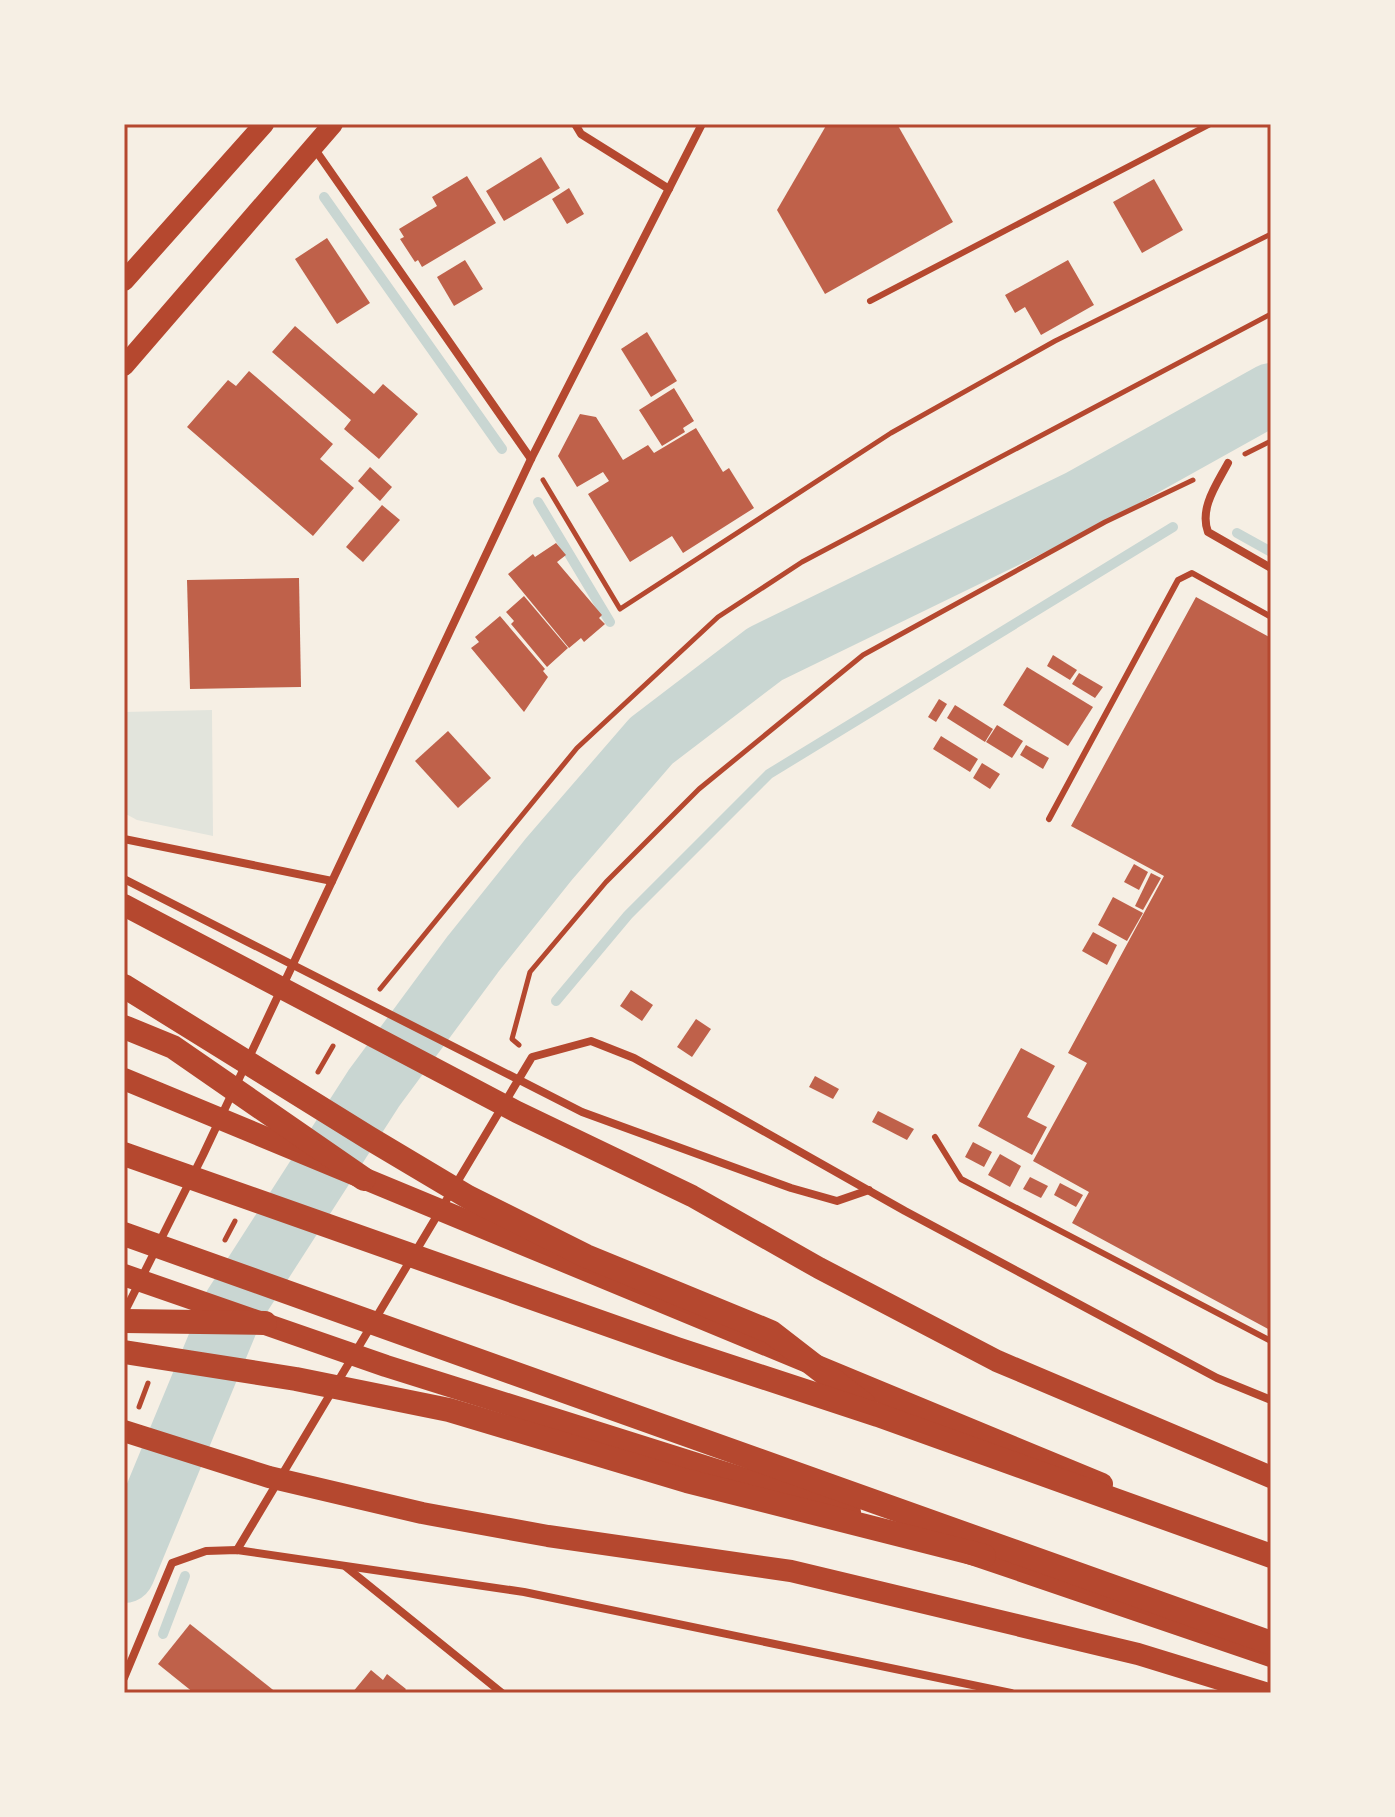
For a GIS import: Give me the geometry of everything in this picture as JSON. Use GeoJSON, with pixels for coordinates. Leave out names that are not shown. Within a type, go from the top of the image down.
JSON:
{"type":"FeatureCollection","features":[{"type":"Feature","properties":{"kind":"highway"},"geometry":{"type":"LineString","coordinates":[[124,905],[517,1112],[692,1196],[819,1268],[997,1361],[1271,1477]]}},
{"type":"Feature","properties":{"kind":"highway"},"geometry":{"type":"LineString","coordinates":[[124,986],[468,1197],[586,1256],[771,1332],[878,1415]]}},
{"type":"Feature","properties":{"kind":"highway"},"geometry":{"type":"LineString","coordinates":[[124,1027],[173,1047],[364,1179]]}},
{"type":"Feature","properties":{"kind":"highway"},"geometry":{"type":"LineString","coordinates":[[124,1079],[1141,1500],[1271,1548]]}},
{"type":"Feature","properties":{"kind":"highway"},"geometry":{"type":"LineString","coordinates":[[124,1154],[677,1349],[878,1415],[1271,1556]]}},
{"type":"Feature","properties":{"kind":"highway"},"geometry":{"type":"LineString","coordinates":[[124,1234],[1271,1643]]}},
{"type":"Feature","properties":{"kind":"highway"},"geometry":{"type":"LineString","coordinates":[[124,1275],[386,1366],[829,1505],[1271,1656]]}},
{"type":"Feature","properties":{"kind":"highway"},"geometry":{"type":"LineString","coordinates":[[124,1321],[265,1323]]}},
{"type":"Feature","properties":{"kind":"highway"},"geometry":{"type":"LineString","coordinates":[[124,1352],[296,1379],[449,1410],[687,1481],[1115,1589]]}},
{"type":"Feature","properties":{"kind":"highway"},"geometry":{"type":"LineString","coordinates":[[129,1425],[269,1477],[422,1513],[548,1536],[791,1571],[1138,1654],[1265,1693]]}},
{"type":"Feature","properties":{"kind":"highway"},"geometry":{"type":"LineString","coordinates":[[1202,1450],[1271,1463]]}},
{"type":"Feature","properties":{"kind":"main road"},"geometry":{"type":"LineString","coordinates":[[124,281],[264,124]]}},
{"type":"Feature","properties":{"kind":"main road"},"geometry":{"type":"LineString","coordinates":[[124,366],[333,124]]}},
{"type":"Feature","properties":{"kind":"street"},"geometry":{"type":"LineString","coordinates":[[575,124],[581,134],[669,189]]}},
{"type":"Feature","properties":{"kind":"street"},"geometry":{"type":"LineString","coordinates":[[124,1313],[203,1155],[531,459],[702,124]]}},
{"type":"Feature","properties":{"kind":"street"},"geometry":{"type":"LineString","coordinates":[[314,148],[531,459]]}},
{"type":"Feature","properties":{"kind":"street"},"geometry":{"type":"LineString","coordinates":[[1228,463],[1209,500],[1204,522],[1208,532],[1271,568]]}},
{"type":"Feature","properties":{"kind":"street"},"geometry":{"type":"LineString","coordinates":[[124,839],[332,881]]}},
{"type":"Feature","properties":{"kind":"street"},"geometry":{"type":"LineString","coordinates":[[124,879],[582,1112],[791,1188],[837,1201],[869,1190]]}},
{"type":"Feature","properties":{"kind":"street"},"geometry":{"type":"LineString","coordinates":[[237,1550],[532,1057],[591,1041],[634,1058],[869,1190],[1217,1378],[1271,1400]]}},
{"type":"Feature","properties":{"kind":"street"},"geometry":{"type":"LineString","coordinates":[[124,1678],[172,1563],[206,1551],[237,1550],[524,1592],[1011,1693]]}},
{"type":"Feature","properties":{"kind":"street"},"geometry":{"type":"LineString","coordinates":[[345,1566],[502,1693]]}},
{"type":"Feature","properties":{"kind":"lane"},"geometry":{"type":"LineString","coordinates":[[870,301],[1210,124]]}},
{"type":"Feature","properties":{"kind":"lane"},"geometry":{"type":"LineString","coordinates":[[1049,819],[1178,580],[1192,573],[1271,617]]}},
{"type":"Feature","properties":{"kind":"lane"},"geometry":{"type":"LineString","coordinates":[[935,1137],[961,1179],[1271,1341]]}},
{"type":"Feature","properties":{"kind":"path"},"geometry":{"type":"LineString","coordinates":[[531,459],[620,609],[891,433],[1055,341],[1271,234]]}},
{"type":"Feature","properties":{"kind":"path"},"geometry":{"type":"LineString","coordinates":[[371,1000],[577,748],[718,617],[802,562],[1271,314]]}},
{"type":"Feature","properties":{"kind":"path"},"geometry":{"type":"LineString","coordinates":[[532,1057],[512,1039],[530,972],[606,882],[699,789],[863,655],[1105,522],[1271,441]]}},
{"type":"Feature","properties":{"kind":"path"},"geometry":{"type":"LineString","coordinates":[[316,1075],[341,1035]]}},
{"type":"Feature","properties":{"kind":"path"},"geometry":{"type":"LineString","coordinates":[[224,1242],[239,1214]]}},
{"type":"Feature","properties":{"kind":"path"},"geometry":{"type":"LineString","coordinates":[[129,1425],[149,1380]]}},
{"type":"Feature","properties":{"kind":"shaded area"},"geometry":{"type":"Polygon","coordinates":[[[212,710],[213,836],[137,820],[124,813],[124,712],[212,710]]]}},
{"type":"Feature","properties":{"kind":"building"},"geometry":{"type":"Polygon","coordinates":[[[827,124],[897,124],[953,222],[825,294],[777,210],[827,124]]]}},
{"type":"Feature","properties":{"kind":"building"},"geometry":{"type":"Polygon","coordinates":[[[541,157],[560,188],[504,221],[486,191],[541,157]]]}},
{"type":"Feature","properties":{"kind":"building"},"geometry":{"type":"Polygon","coordinates":[[[467,176],[496,223],[422,267],[418,260],[415,262],[400,239],[404,237],[399,229],[437,206],[432,197],[467,176]]]}},
{"type":"Feature","properties":{"kind":"building"},"geometry":{"type":"Polygon","coordinates":[[[1154,179],[1183,230],[1142,253],[1113,202],[1154,179]]]}},
{"type":"Feature","properties":{"kind":"building"},"geometry":{"type":"Polygon","coordinates":[[[569,188],[584,214],[567,224],[552,199],[569,188]]]}},
{"type":"Feature","properties":{"kind":"building"},"geometry":{"type":"Polygon","coordinates":[[[327,238],[370,303],[337,324],[295,259],[327,238]]]}},
{"type":"Feature","properties":{"kind":"building"},"geometry":{"type":"Polygon","coordinates":[[[465,260],[483,289],[454,306],[437,277],[465,260]]]}},
{"type":"Feature","properties":{"kind":"building"},"geometry":{"type":"Polygon","coordinates":[[[1068,260],[1094,305],[1041,335],[1025,307],[1015,313],[1005,295],[1068,260]]]}},
{"type":"Feature","properties":{"kind":"building"},"geometry":{"type":"Polygon","coordinates":[[[295,326],[374,394],[383,384],[418,414],[379,459],[344,429],[351,420],[272,352],[295,326]]]}},
{"type":"Feature","properties":{"kind":"building"},"geometry":{"type":"Polygon","coordinates":[[[647,332],[677,381],[651,397],[621,349],[647,332]]]}},
{"type":"Feature","properties":{"kind":"building"},"geometry":{"type":"Polygon","coordinates":[[[249,371],[333,444],[320,459],[354,488],[313,536],[187,427],[228,380],[236,386],[249,371]]]}},
{"type":"Feature","properties":{"kind":"building"},"geometry":{"type":"Polygon","coordinates":[[[674,388],[694,421],[683,428],[685,432],[662,446],[639,410],[674,388]]]}},
{"type":"Feature","properties":{"kind":"building"},"geometry":{"type":"Polygon","coordinates":[[[580,414],[596,417],[623,460],[648,445],[654,453],[696,428],[723,472],[729,468],[754,508],[683,553],[672,536],[630,562],[588,494],[609,481],[603,472],[577,487],[558,456],[580,414]]]}},
{"type":"Feature","properties":{"kind":"building"},"geometry":{"type":"Polygon","coordinates":[[[370,467],[392,487],[380,501],[358,481],[370,467]]]}},
{"type":"Feature","properties":{"kind":"building"},"geometry":{"type":"Polygon","coordinates":[[[382,505],[400,520],[363,562],[346,547],[382,505]]]}},
{"type":"Feature","properties":{"kind":"building"},"geometry":{"type":"Polygon","coordinates":[[[556,543],[566,555],[557,562],[602,615],[599,618],[605,624],[584,642],[581,638],[569,648],[508,574],[533,554],[535,557],[556,543]]]}},
{"type":"Feature","properties":{"kind":"building"},"geometry":{"type":"Polygon","coordinates":[[[299,578],[301,687],[190,689],[187,580],[299,578]]]}},
{"type":"Feature","properties":{"kind":"building"},"geometry":{"type":"Polygon","coordinates":[[[524,596],[568,648],[547,667],[511,624],[514,621],[506,612],[524,596]]]}},
{"type":"Feature","properties":{"kind":"building"},"geometry":{"type":"Polygon","coordinates":[[[1196,597],[1271,638],[1270,1330],[1072,1223],[1089,1192],[1033,1161],[1087,1063],[1068,1053],[1164,876],[1071,826],[1196,597]]]}},
{"type":"Feature","properties":{"kind":"building"},"geometry":{"type":"Polygon","coordinates":[[[500,616],[545,669],[543,671],[548,677],[524,712],[471,648],[479,642],[475,637],[500,616]]]}},
{"type":"Feature","properties":{"kind":"building"},"geometry":{"type":"Polygon","coordinates":[[[1053,655],[1077,670],[1070,680],[1047,666],[1053,655]]]}},
{"type":"Feature","properties":{"kind":"building"},"geometry":{"type":"Polygon","coordinates":[[[1027,667],[1093,707],[1068,746],[1003,705],[1027,667]]]}},
{"type":"Feature","properties":{"kind":"building"},"geometry":{"type":"Polygon","coordinates":[[[1079,673],[1103,687],[1095,698],[1072,684],[1079,673]]]}},
{"type":"Feature","properties":{"kind":"building"},"geometry":{"type":"Polygon","coordinates":[[[939,699],[947,704],[936,722],[928,717],[939,699]]]}},
{"type":"Feature","properties":{"kind":"building"},"geometry":{"type":"Polygon","coordinates":[[[955,705],[993,729],[985,742],[947,718],[955,705]]]}},
{"type":"Feature","properties":{"kind":"building"},"geometry":{"type":"Polygon","coordinates":[[[997,725],[1023,741],[1012,758],[986,742],[997,725]]]}},
{"type":"Feature","properties":{"kind":"building"},"geometry":{"type":"Polygon","coordinates":[[[448,731],[491,778],[458,808],[415,761],[448,731]]]}},
{"type":"Feature","properties":{"kind":"building"},"geometry":{"type":"Polygon","coordinates":[[[941,736],[978,759],[970,772],[933,749],[941,736]]]}},
{"type":"Feature","properties":{"kind":"building"},"geometry":{"type":"Polygon","coordinates":[[[1026,745],[1049,758],[1043,769],[1020,755],[1026,745]]]}},
{"type":"Feature","properties":{"kind":"building"},"geometry":{"type":"Polygon","coordinates":[[[982,763],[1000,774],[990,789],[973,778],[982,763]]]}},
{"type":"Feature","properties":{"kind":"building"},"geometry":{"type":"Polygon","coordinates":[[[1134,864],[1148,872],[1139,890],[1124,882],[1134,864]]]}},
{"type":"Feature","properties":{"kind":"building"},"geometry":{"type":"Polygon","coordinates":[[[1151,873],[1161,878],[1143,910],[1135,906],[1151,873]]]}},
{"type":"Feature","properties":{"kind":"building"},"geometry":{"type":"Polygon","coordinates":[[[1113,897],[1143,913],[1127,941],[1098,925],[1113,897]]]}},
{"type":"Feature","properties":{"kind":"building"},"geometry":{"type":"Polygon","coordinates":[[[1093,932],[1117,945],[1107,965],[1082,951],[1093,932]]]}},
{"type":"Feature","properties":{"kind":"building"},"geometry":{"type":"Polygon","coordinates":[[[631,990],[653,1005],[642,1021],[620,1006],[631,990]]]}},
{"type":"Feature","properties":{"kind":"building"},"geometry":{"type":"Polygon","coordinates":[[[696,1019],[711,1029],[692,1057],[677,1047],[696,1019]]]}},
{"type":"Feature","properties":{"kind":"building"},"geometry":{"type":"Polygon","coordinates":[[[1021,1048],[1055,1066],[1027,1117],[1047,1127],[1032,1155],[978,1126],[1021,1048]]]}},
{"type":"Feature","properties":{"kind":"building"},"geometry":{"type":"Polygon","coordinates":[[[815,1076],[839,1089],[833,1099],[809,1087],[815,1076]]]}},
{"type":"Feature","properties":{"kind":"building"},"geometry":{"type":"Polygon","coordinates":[[[878,1111],[914,1129],[907,1140],[872,1122],[878,1111]]]}},
{"type":"Feature","properties":{"kind":"building"},"geometry":{"type":"Polygon","coordinates":[[[973,1142],[992,1152],[984,1167],[965,1157],[973,1142]]]}},
{"type":"Feature","properties":{"kind":"building"},"geometry":{"type":"Polygon","coordinates":[[[1000,1154],[1021,1166],[1010,1187],[988,1175],[1000,1154]]]}},
{"type":"Feature","properties":{"kind":"building"},"geometry":{"type":"Polygon","coordinates":[[[1030,1177],[1048,1186],[1041,1198],[1023,1189],[1030,1177]]]}},
{"type":"Feature","properties":{"kind":"building"},"geometry":{"type":"Polygon","coordinates":[[[1060,1183],[1083,1195],[1076,1207],[1054,1195],[1060,1183]]]}},
{"type":"Feature","properties":{"kind":"building"},"geometry":{"type":"Polygon","coordinates":[[[190,1624],[277,1693],[194,1693],[158,1664],[190,1624]]]}},
{"type":"Feature","properties":{"kind":"building"},"geometry":{"type":"Polygon","coordinates":[[[371,1670],[383,1680],[387,1674],[406,1689],[403,1693],[352,1693],[371,1670]]]}},
{"type":"Feature","properties":{"kind":"waterway"},"geometry":{"type":"LineString","coordinates":[[324,197],[502,449]]}},
{"type":"Feature","properties":{"kind":"waterway"},"geometry":{"type":"LineString","coordinates":[[124,1572],[234,1306],[374,1088],[473,954],[549,859],[651,741],[765,654],[1081,500],[1271,394]]}},
{"type":"Feature","properties":{"kind":"waterway"},"geometry":{"type":"LineString","coordinates":[[538,502],[610,622]]}},
{"type":"Feature","properties":{"kind":"waterway"},"geometry":{"type":"LineString","coordinates":[[556,1001],[628,915],[769,774],[1173,527]]}},
{"type":"Feature","properties":{"kind":"waterway"},"geometry":{"type":"LineString","coordinates":[[1237,533],[1271,552]]}},
{"type":"Feature","properties":{"kind":"waterway"},"geometry":{"type":"LineString","coordinates":[[163,1634],[185,1576]]}}]}
